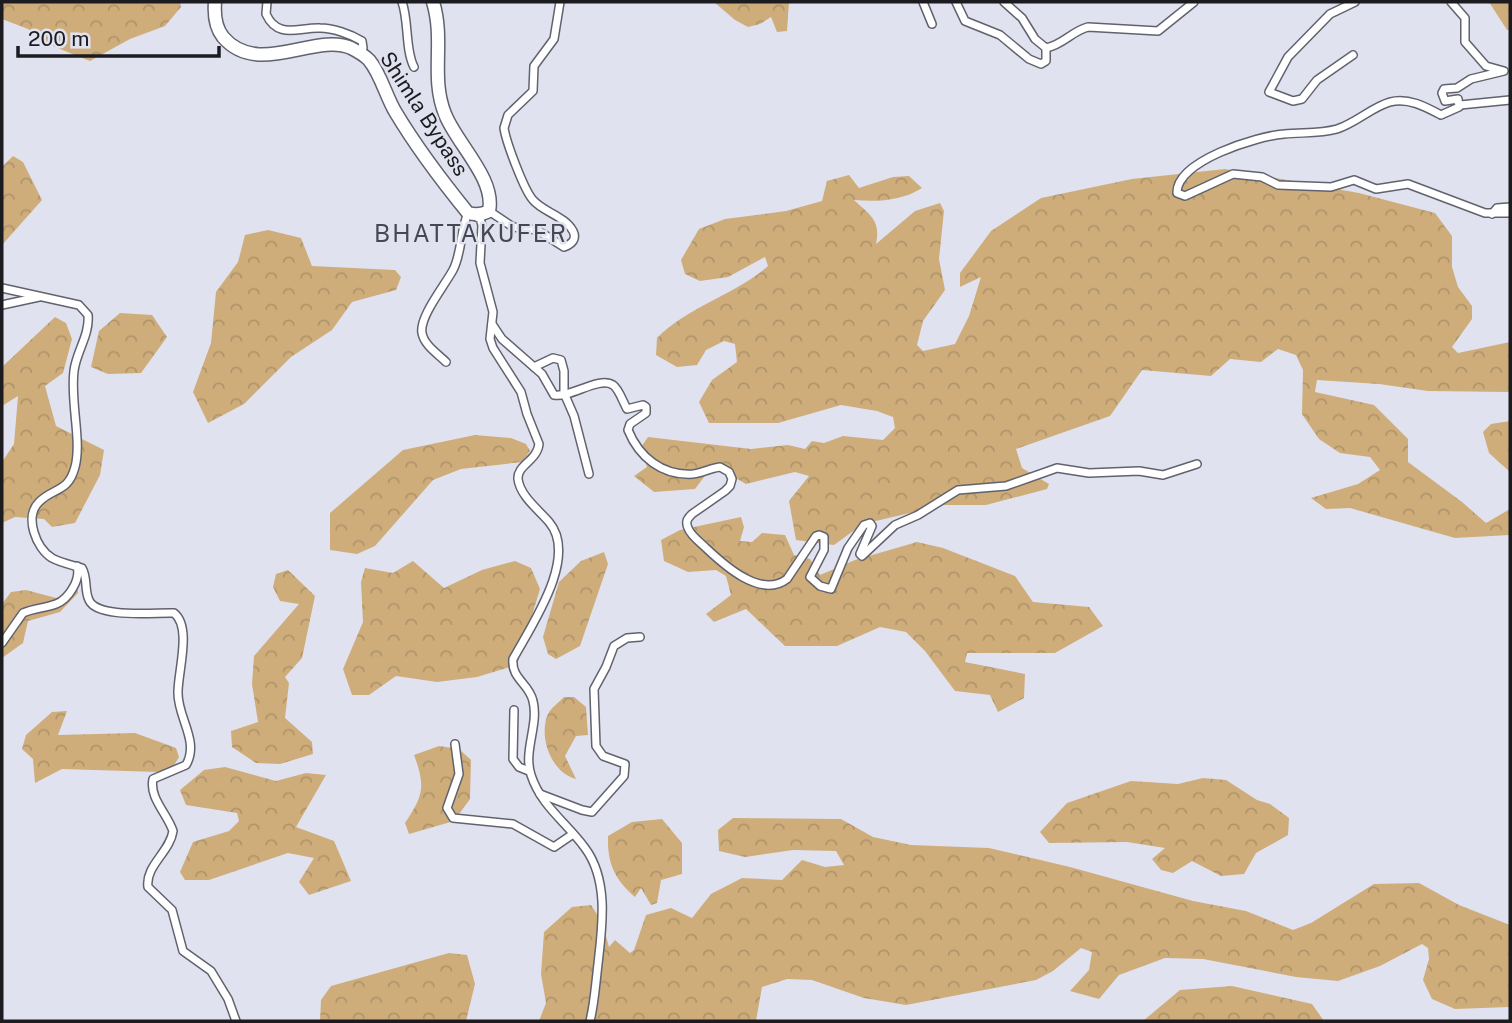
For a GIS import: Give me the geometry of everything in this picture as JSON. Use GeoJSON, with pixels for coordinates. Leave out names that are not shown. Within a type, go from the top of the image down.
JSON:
{"type":"FeatureCollection","features":[{"type":"Feature","properties":{"kind":"highway","name":"Shimla Bypass"},"geometry":{"type":"LineString","coordinates":[[215,2],[218,31],[228,43],[241,50],[264,55],[329,45],[347,46],[370,61],[396,113],[442,181],[471,214]]}},
{"type":"Feature","properties":{"kind":"highway","name":"Shimla Bypass"},"geometry":{"type":"LineString","coordinates":[[433,2],[439,25],[437,79],[440,99],[446,117],[488,190],[489,211]]}},
{"type":"Feature","properties":{"kind":"highway"},"geometry":{"type":"LineString","coordinates":[[471,214],[489,211]]}},
{"type":"Feature","properties":{"kind":"street"},"geometry":{"type":"LineString","coordinates":[[267,2],[266,14],[275,26],[294,32],[322,28],[334,30],[362,41],[363,48],[359,52]]}},
{"type":"Feature","properties":{"kind":"street"},"geometry":{"type":"LineString","coordinates":[[402,2],[410,57],[414,67]]}},
{"type":"Feature","properties":{"kind":"street"},"geometry":{"type":"LineString","coordinates":[[489,211],[513,227],[537,230],[564,247],[575,239],[574,232],[568,225],[533,201],[504,128],[508,115],[533,91],[532,71],[554,39],[560,2]]}},
{"type":"Feature","properties":{"kind":"street"},"geometry":{"type":"LineString","coordinates":[[923,2],[932,23]]}},
{"type":"Feature","properties":{"kind":"street"},"geometry":{"type":"LineString","coordinates":[[956,2],[965,21],[1003,37],[1034,62],[1041,64],[1046,61],[1046,48]]}},
{"type":"Feature","properties":{"kind":"street"},"geometry":{"type":"LineString","coordinates":[[1004,2],[1046,48]]}},
{"type":"Feature","properties":{"kind":"street"},"geometry":{"type":"LineString","coordinates":[[1046,48],[1056,46],[1080,29],[1093,26],[1158,31],[1194,2]]}},
{"type":"Feature","properties":{"kind":"street"},"geometry":{"type":"LineString","coordinates":[[1353,55],[1317,80],[1305,98],[1293,100],[1269,92],[1288,57],[1330,14],[1355,2]]}},
{"type":"Feature","properties":{"kind":"street"},"geometry":{"type":"LineString","coordinates":[[1451,2],[1465,20],[1464,40],[1479,60],[1488,67],[1507,71]]}},
{"type":"Feature","properties":{"kind":"street"},"geometry":{"type":"LineString","coordinates":[[1460,104],[1457,99],[1445,101],[1443,90],[1459,88],[1471,79],[1507,71]]}},
{"type":"Feature","properties":{"kind":"street"},"geometry":{"type":"LineString","coordinates":[[1510,100],[1460,104],[1441,115],[1420,104],[1391,102],[1335,129],[1284,134],[1245,143],[1202,160],[1180,181],[1177,193],[1185,196],[1233,174],[1257,176],[1278,185],[1331,187],[1354,180],[1378,189],[1405,184],[1492,214],[1510,213]]}},
{"type":"Feature","properties":{"kind":"street"},"geometry":{"type":"LineString","coordinates":[[1492,214],[1497,208],[1510,207]]}},
{"type":"Feature","properties":{"kind":"street"},"geometry":{"type":"LineString","coordinates":[[446,362],[427,344],[422,337],[422,329],[431,307],[454,268],[461,232],[471,214],[480,219],[482,225],[480,262],[491,303],[490,339],[521,392],[539,444],[534,458],[522,467],[518,474],[520,489],[552,525],[559,544],[559,562],[552,582],[513,659],[515,675],[529,691],[533,701],[529,771],[540,794],[586,848],[592,861],[603,910],[590,1021]]}},
{"type":"Feature","properties":{"kind":"street"},"geometry":{"type":"LineString","coordinates":[[2,288],[79,305],[88,315],[87,331],[74,368],[77,445],[74,470],[70,481],[63,488],[40,500],[34,508],[33,527],[40,547],[49,556],[77,566],[85,572],[89,601],[99,609],[152,615],[174,613],[180,619],[183,639],[178,701],[192,750],[186,765],[153,779],[152,790],[173,831],[168,846],[149,874],[148,887],[172,910],[183,951],[211,971],[228,999],[236,1021]]}},
{"type":"Feature","properties":{"kind":"street"},"geometry":{"type":"LineString","coordinates":[[2,305],[44,296]]}},
{"type":"Feature","properties":{"kind":"street"},"geometry":{"type":"LineString","coordinates":[[492,324],[502,339],[542,374],[551,392],[558,396],[610,383],[616,387],[627,408],[643,405],[646,407],[646,413],[630,424],[628,430],[641,455],[651,463],[677,473],[694,474],[720,467],[729,472],[732,479],[730,486],[692,514],[687,519],[687,524],[692,535],[719,560],[743,577],[764,584],[781,583],[787,579],[819,535],[824,537],[824,550],[810,578],[820,586],[831,589],[848,548],[864,524],[870,523],[872,526],[860,554],[862,556],[895,525],[918,515],[955,491],[1006,486],[1058,468],[1089,473],[1139,471],[1163,475],[1196,464]]}},
{"type":"Feature","properties":{"kind":"street"},"geometry":{"type":"LineString","coordinates":[[534,366],[553,358],[561,360],[565,396],[574,416],[589,474]]}},
{"type":"Feature","properties":{"kind":"street"},"geometry":{"type":"LineString","coordinates":[[2,643],[23,613],[62,600],[77,582],[77,566]]}},
{"type":"Feature","properties":{"kind":"street"},"geometry":{"type":"LineString","coordinates":[[540,794],[592,812],[624,776],[625,764],[603,756],[596,746],[594,689],[614,646],[627,638],[640,637]]}},
{"type":"Feature","properties":{"kind":"street"},"geometry":{"type":"LineString","coordinates":[[514,710],[513,760],[519,767],[529,771]]}},
{"type":"Feature","properties":{"kind":"street"},"geometry":{"type":"LineString","coordinates":[[455,744],[459,774],[447,808],[453,818],[513,824],[554,847],[573,834]]}},
{"type":"Feature","properties":{"kind":"green space"},"geometry":{"type":"Polygon","coordinates":[[[2,2],[180,2],[181,7],[165,26],[130,39],[90,61],[50,45],[28,29],[2,19],[2,2]]]}},
{"type":"Feature","properties":{"kind":"green space"},"geometry":{"type":"Polygon","coordinates":[[[714,2],[789,2],[787,31],[777,32],[771,17],[748,27],[714,2]]]}},
{"type":"Feature","properties":{"kind":"green space"},"geometry":{"type":"Polygon","coordinates":[[[1489,2],[1510,2],[1510,30],[1507,30],[1489,2]]]}},
{"type":"Feature","properties":{"kind":"green space"},"geometry":{"type":"Polygon","coordinates":[[[13,156],[23,162],[42,200],[2,245],[2,167],[13,156]]]}},
{"type":"Feature","properties":{"kind":"green space"},"geometry":{"type":"Polygon","coordinates":[[[1225,169],[1359,193],[1435,213],[1452,236],[1452,267],[1458,287],[1472,306],[1472,319],[1452,347],[1458,353],[1510,342],[1510,392],[1428,391],[1379,384],[1317,380],[1315,392],[1374,405],[1408,439],[1408,462],[1486,523],[1510,509],[1510,535],[1455,538],[1350,508],[1326,509],[1311,498],[1358,484],[1380,470],[1370,457],[1340,453],[1319,439],[1302,414],[1303,370],[1296,355],[1278,349],[1261,362],[1230,359],[1211,376],[1142,370],[1110,416],[1016,449],[1022,468],[1049,484],[1047,489],[986,505],[944,505],[863,524],[834,545],[796,540],[789,501],[809,476],[795,472],[746,484],[713,465],[695,489],[654,492],[634,476],[647,467],[641,447],[648,437],[751,449],[788,445],[805,449],[812,441],[824,443],[843,436],[883,440],[895,428],[893,417],[877,411],[841,405],[778,423],[709,423],[699,402],[712,380],[737,362],[735,344],[724,341],[706,350],[697,365],[677,367],[656,355],[657,338],[683,317],[741,285],[768,266],[765,257],[728,277],[700,281],[685,274],[681,260],[699,229],[725,219],[786,211],[822,201],[827,181],[849,175],[859,188],[893,177],[909,176],[922,188],[889,200],[854,200],[875,223],[876,244],[915,211],[940,203],[944,211],[939,259],[945,290],[923,321],[917,345],[923,351],[955,344],[969,316],[981,277],[960,287],[960,273],[991,231],[1041,198],[1132,179],[1225,169]]]}},
{"type":"Feature","properties":{"kind":"green space"},"geometry":{"type":"Polygon","coordinates":[[[268,230],[301,238],[312,266],[395,270],[401,277],[396,290],[352,302],[332,330],[291,357],[244,404],[208,423],[193,392],[211,343],[216,292],[238,262],[245,235],[268,230]]]}},
{"type":"Feature","properties":{"kind":"green space"},"geometry":{"type":"Polygon","coordinates":[[[120,313],[152,315],[167,337],[141,373],[108,374],[91,367],[99,331],[120,313]]]}},
{"type":"Feature","properties":{"kind":"green space"},"geometry":{"type":"Polygon","coordinates":[[[55,317],[66,323],[72,339],[63,373],[45,386],[56,426],[104,450],[100,475],[75,523],[52,527],[44,519],[15,517],[2,523],[2,462],[14,444],[18,396],[2,406],[2,367],[55,317]]]}},
{"type":"Feature","properties":{"kind":"green space"},"geometry":{"type":"Polygon","coordinates":[[[1510,421],[1510,472],[1489,453],[1483,432],[1491,424],[1510,421]]]}},
{"type":"Feature","properties":{"kind":"green space"},"geometry":{"type":"Polygon","coordinates":[[[475,435],[511,438],[526,444],[530,451],[522,462],[461,469],[433,480],[375,546],[357,554],[330,550],[330,513],[403,450],[475,435]]]}},
{"type":"Feature","properties":{"kind":"green space"},"geometry":{"type":"Polygon","coordinates":[[[741,517],[744,527],[740,541],[752,542],[762,533],[785,535],[794,555],[810,559],[820,575],[855,560],[917,542],[943,548],[1015,576],[1033,602],[1089,607],[1103,626],[1055,653],[967,653],[965,662],[1025,674],[1024,698],[998,712],[990,695],[955,691],[925,651],[906,632],[880,627],[837,646],[785,646],[746,609],[714,622],[706,614],[731,595],[726,576],[716,570],[688,572],[664,561],[661,540],[680,530],[741,517]]]}},
{"type":"Feature","properties":{"kind":"green space"},"geometry":{"type":"Polygon","coordinates":[[[604,552],[608,564],[580,646],[556,659],[548,654],[543,637],[559,582],[581,561],[604,552]]]}},
{"type":"Feature","properties":{"kind":"green space"},"geometry":{"type":"Polygon","coordinates":[[[413,561],[444,588],[482,570],[515,561],[531,568],[540,589],[517,665],[477,677],[437,682],[396,676],[369,695],[352,695],[343,669],[363,622],[361,582],[365,568],[393,573],[413,561]]]}},
{"type":"Feature","properties":{"kind":"green space"},"geometry":{"type":"Polygon","coordinates":[[[288,570],[315,596],[302,658],[285,677],[289,683],[285,718],[312,742],[313,754],[280,764],[256,763],[232,747],[231,731],[258,722],[252,684],[254,656],[299,604],[280,601],[273,587],[276,574],[288,570]]]}},
{"type":"Feature","properties":{"kind":"green space"},"geometry":{"type":"Polygon","coordinates":[[[77,582],[78,593],[60,612],[28,621],[23,643],[2,658],[2,604],[11,592],[26,590],[60,599],[77,582]]]}},
{"type":"Feature","properties":{"kind":"green space"},"geometry":{"type":"Polygon","coordinates":[[[564,697],[574,697],[586,707],[588,735],[576,736],[565,756],[576,779],[567,775],[554,762],[546,743],[545,723],[548,714],[564,697]]]}},
{"type":"Feature","properties":{"kind":"green space"},"geometry":{"type":"Polygon","coordinates":[[[67,711],[58,735],[135,733],[176,748],[179,757],[173,767],[158,772],[62,769],[35,783],[33,759],[22,749],[26,735],[52,712],[67,711]]]}},
{"type":"Feature","properties":{"kind":"green space"},"geometry":{"type":"Polygon","coordinates":[[[439,746],[459,749],[471,760],[470,799],[454,821],[409,834],[405,823],[421,791],[414,755],[439,746]]]}},
{"type":"Feature","properties":{"kind":"green space"},"geometry":{"type":"Polygon","coordinates":[[[225,767],[276,781],[306,773],[326,775],[296,827],[334,841],[351,881],[309,895],[299,882],[314,858],[288,853],[209,880],[185,880],[180,872],[193,842],[229,831],[239,821],[237,813],[186,805],[180,790],[204,770],[225,767]]]}},
{"type":"Feature","properties":{"kind":"green space"},"geometry":{"type":"Polygon","coordinates":[[[1203,778],[1226,780],[1257,800],[1270,804],[1289,818],[1288,835],[1256,853],[1244,874],[1221,876],[1192,861],[1173,873],[1161,870],[1152,859],[1165,848],[1127,842],[1049,843],[1040,832],[1067,803],[1131,781],[1178,784],[1203,778]]]}},
{"type":"Feature","properties":{"kind":"green space"},"geometry":{"type":"Polygon","coordinates":[[[733,818],[841,819],[873,837],[911,845],[989,848],[1193,901],[1246,911],[1293,930],[1311,923],[1374,884],[1419,883],[1459,905],[1510,925],[1510,1007],[1455,1009],[1432,999],[1423,980],[1429,959],[1428,948],[1422,944],[1380,966],[1338,981],[1296,977],[1203,959],[1165,958],[1119,975],[1099,999],[1070,991],[1089,970],[1092,952],[1081,948],[1053,971],[1036,980],[906,1005],[864,998],[812,980],[787,979],[762,987],[756,1021],[539,1021],[546,1003],[541,974],[544,932],[572,907],[591,905],[602,922],[609,947],[615,940],[630,953],[634,950],[646,915],[671,908],[692,918],[711,894],[742,878],[782,880],[802,860],[825,867],[844,865],[836,851],[793,850],[745,857],[719,851],[718,830],[733,818]]]}},
{"type":"Feature","properties":{"kind":"green space"},"geometry":{"type":"Polygon","coordinates":[[[662,819],[682,843],[682,874],[661,880],[657,903],[651,905],[641,888],[635,897],[617,877],[609,855],[608,836],[632,822],[662,819]]]}},
{"type":"Feature","properties":{"kind":"green space"},"geometry":{"type":"Polygon","coordinates":[[[449,953],[467,955],[475,984],[466,1021],[320,1021],[321,1000],[331,986],[449,953]]]}},
{"type":"Feature","properties":{"kind":"green space"},"geometry":{"type":"Polygon","coordinates":[[[1232,986],[1312,1004],[1324,1021],[1143,1021],[1180,990],[1232,986]]]}},
{"type":"Feature","properties":{"kind":"district","name":"BHATTAKUFER"},"geometry":{"type":"Point","coordinates":[471,234]}}]}
